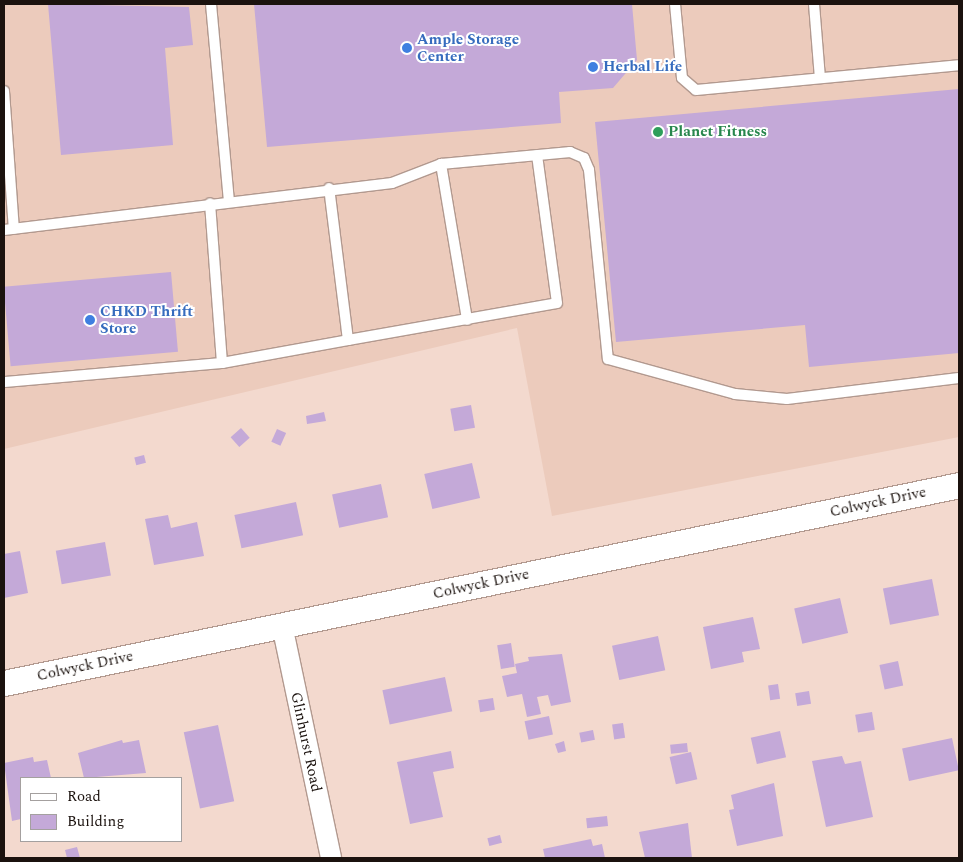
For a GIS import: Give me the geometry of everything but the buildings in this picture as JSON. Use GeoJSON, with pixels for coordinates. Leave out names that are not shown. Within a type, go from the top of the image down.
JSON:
{"type":"FeatureCollection","features":[{"type":"Feature","properties":{"kind":"street","name":"Colwyck Drive"},"geometry":{"type":"LineString","coordinates":[[4,683],[959,485]]}},
{"type":"Feature","properties":{"kind":"street","name":"Glinhurst Road"},"geometry":{"type":"LineString","coordinates":[[282,625],[330,858]]}},
{"type":"Feature","properties":{"kind":"lane"},"geometry":{"type":"LineString","coordinates":[[211,4],[229,200]]}},
{"type":"Feature","properties":{"kind":"lane"},"geometry":{"type":"LineString","coordinates":[[675,4],[682,78],[696,90],[959,66]]}},
{"type":"Feature","properties":{"kind":"lane"},"geometry":{"type":"LineString","coordinates":[[814,4],[820,78]]}},
{"type":"Feature","properties":{"kind":"lane"},"geometry":{"type":"LineString","coordinates":[[4,91],[9,230],[210,202],[329,188],[392,183],[441,164],[570,152],[584,158],[589,170],[608,359],[735,394],[787,399],[959,378]]}},
{"type":"Feature","properties":{"kind":"lane"},"geometry":{"type":"LineString","coordinates":[[4,382],[222,363],[557,303],[537,155]]}},
{"type":"Feature","properties":{"kind":"lane"},"geometry":{"type":"LineString","coordinates":[[441,164],[467,320]]}},
{"type":"Feature","properties":{"kind":"lane"},"geometry":{"type":"LineString","coordinates":[[329,188],[348,340]]}},
{"type":"Feature","properties":{"kind":"lane"},"geometry":{"type":"LineString","coordinates":[[210,202],[222,363]]}},
{"type":"Feature","properties":{"kind":"shaded area"},"geometry":{"type":"Polygon","coordinates":[[[4,4],[959,4],[959,437],[552,516],[517,328],[4,449],[4,4]]]}},
{"type":"Feature","properties":{"kind":"place","name":"Ample Storage Center"},"geometry":{"type":"Point","coordinates":[407,48]}},
{"type":"Feature","properties":{"kind":"place","name":"Herbal Life"},"geometry":{"type":"Point","coordinates":[593,67]}},
{"type":"Feature","properties":{"kind":"place","name":"Planet Fitness"},"geometry":{"type":"Point","coordinates":[658,132]}},
{"type":"Feature","properties":{"kind":"place","name":"CHKD Thrift Store"},"geometry":{"type":"Point","coordinates":[90,320]}}]}
